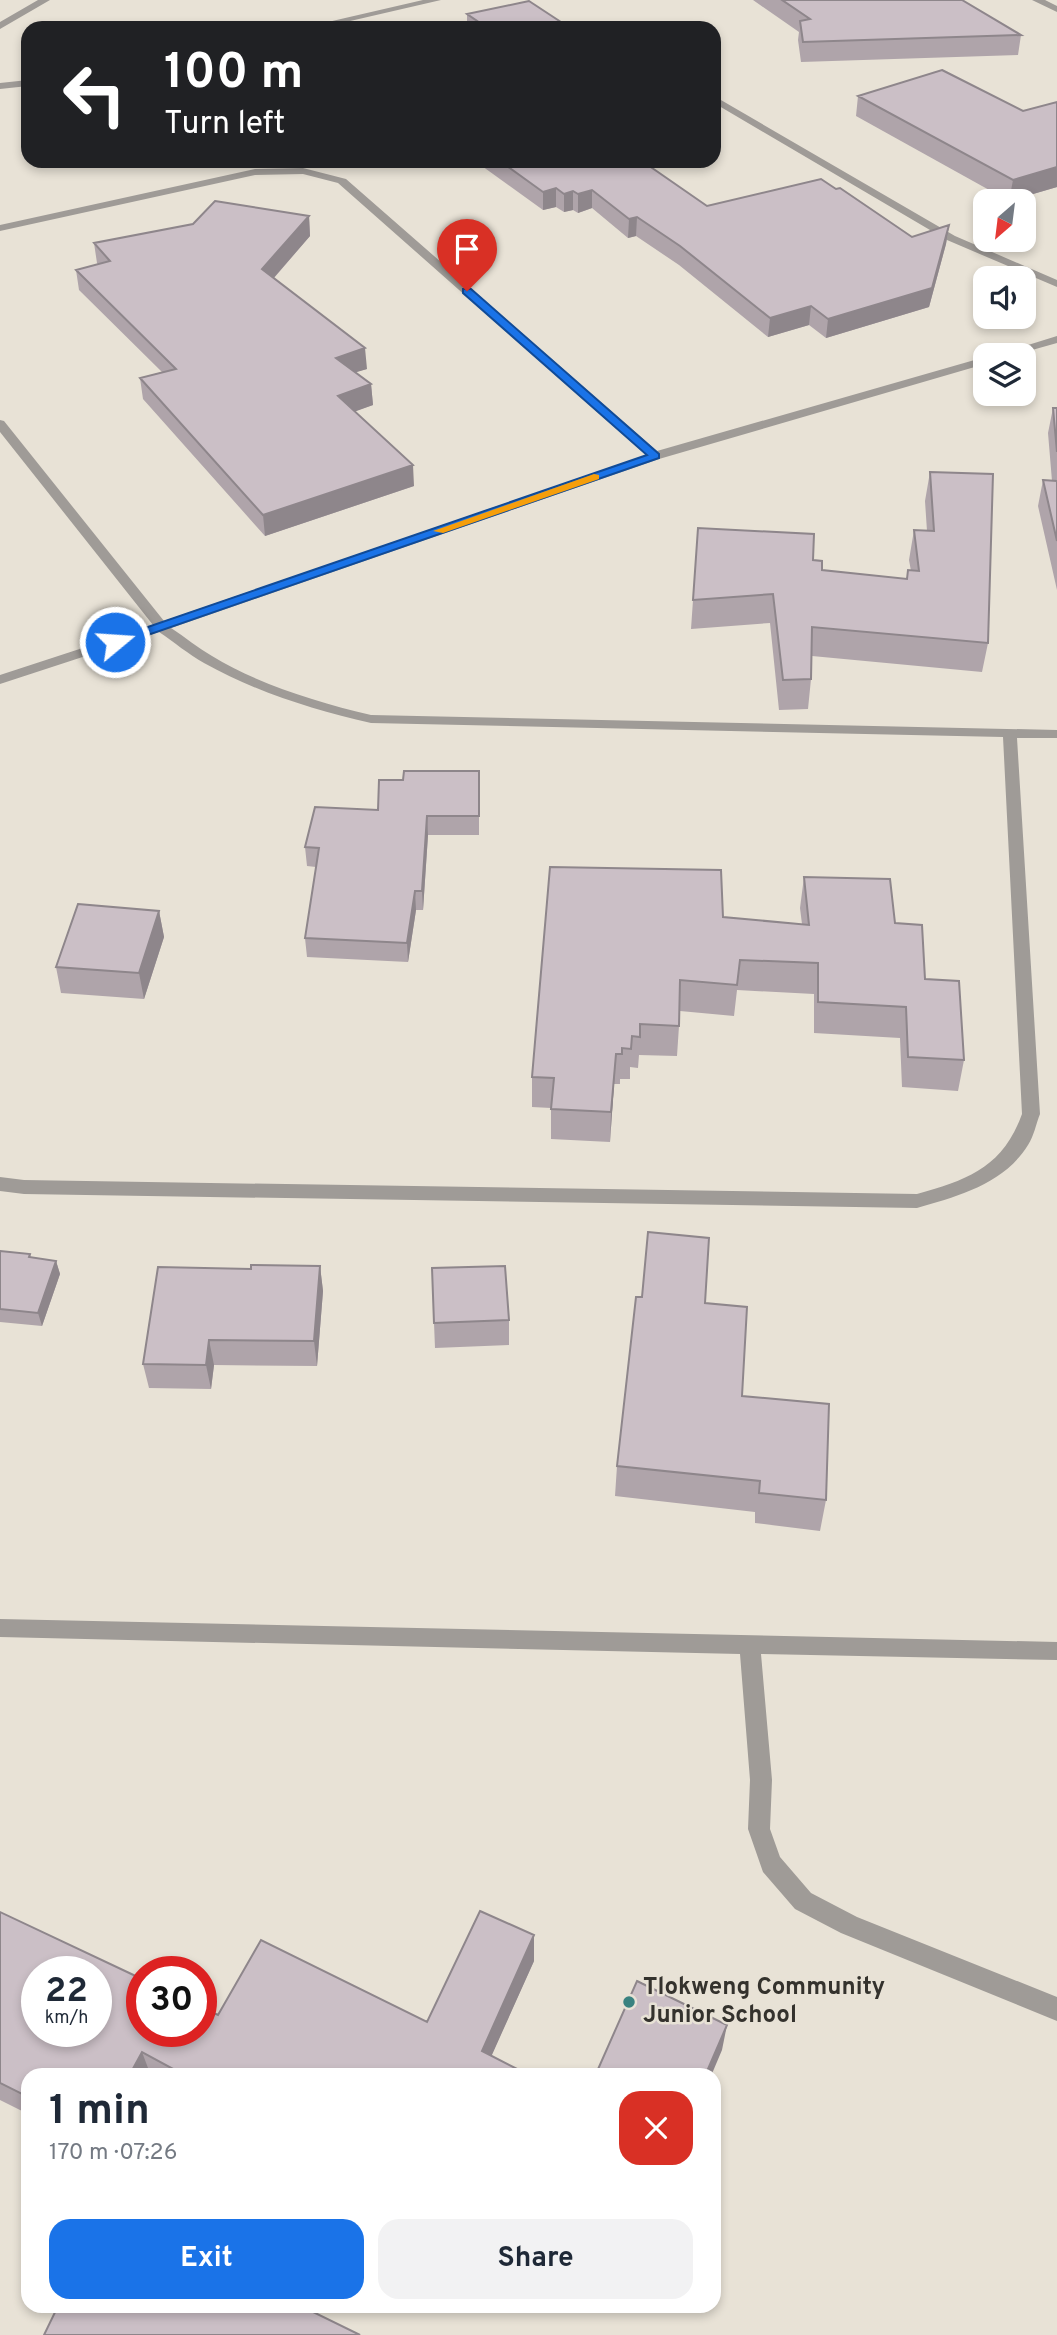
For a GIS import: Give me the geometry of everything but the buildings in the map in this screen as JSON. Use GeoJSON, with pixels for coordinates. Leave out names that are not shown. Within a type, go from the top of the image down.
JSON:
{"type":"FeatureCollection","features":[{"type":"Feature","properties":{"kind":"street"},"geometry":{"type":"LineString","coordinates":[[0,26],[45,0]]}},
{"type":"Feature","properties":{"kind":"street"},"geometry":{"type":"LineString","coordinates":[[339,21],[436,0]]}},
{"type":"Feature","properties":{"kind":"street"},"geometry":{"type":"LineString","coordinates":[[1037,0],[1057,9]]}},
{"type":"Feature","properties":{"kind":"street"},"geometry":{"type":"LineString","coordinates":[[0,86],[21,84]]}},
{"type":"Feature","properties":{"kind":"street"},"geometry":{"type":"LineString","coordinates":[[721,103],[951,238],[1057,284]]}},
{"type":"Feature","properties":{"kind":"street"},"geometry":{"type":"LineString","coordinates":[[0,228],[255,172],[303,171],[342,181],[655,456]]}},
{"type":"Feature","properties":{"kind":"street"},"geometry":{"type":"LineString","coordinates":[[1036,346],[1057,340]]}},
{"type":"Feature","properties":{"kind":"street"},"geometry":{"type":"LineString","coordinates":[[0,680],[655,456],[973,363]]}},
{"type":"Feature","properties":{"kind":"street"},"geometry":{"type":"LineString","coordinates":[[0,424],[161,627],[208,660],[283,694],[324,708],[371,719],[1057,734]]}},
{"type":"Feature","properties":{"kind":"street"},"geometry":{"type":"LineString","coordinates":[[0,1184],[24,1187],[917,1201],[966,1187],[996,1167],[1021,1142],[1031,1114],[1010,733]]}},
{"type":"Feature","properties":{"kind":"street"},"geometry":{"type":"LineString","coordinates":[[0,1628],[1057,1651]]}},
{"type":"Feature","properties":{"kind":"street"},"geometry":{"type":"LineString","coordinates":[[750,1645],[761,1780],[759,1829],[771,1864],[803,1901],[849,1925],[1057,2009]]}},
{"type":"Feature","properties":{"kind":"slow traffic"},"geometry":{"type":"LineString","coordinates":[[439,531],[594,477]]}},
{"type":"Feature","properties":{"kind":"place","name":"Tlokweng Community Junior School"},"geometry":{"type":"Point","coordinates":[629,2002]}},
{"type":"Feature","properties":{"kind":"route"},"geometry":{"type":"LineString","coordinates":[[115,642],[655,456],[467,291]]}}]}
